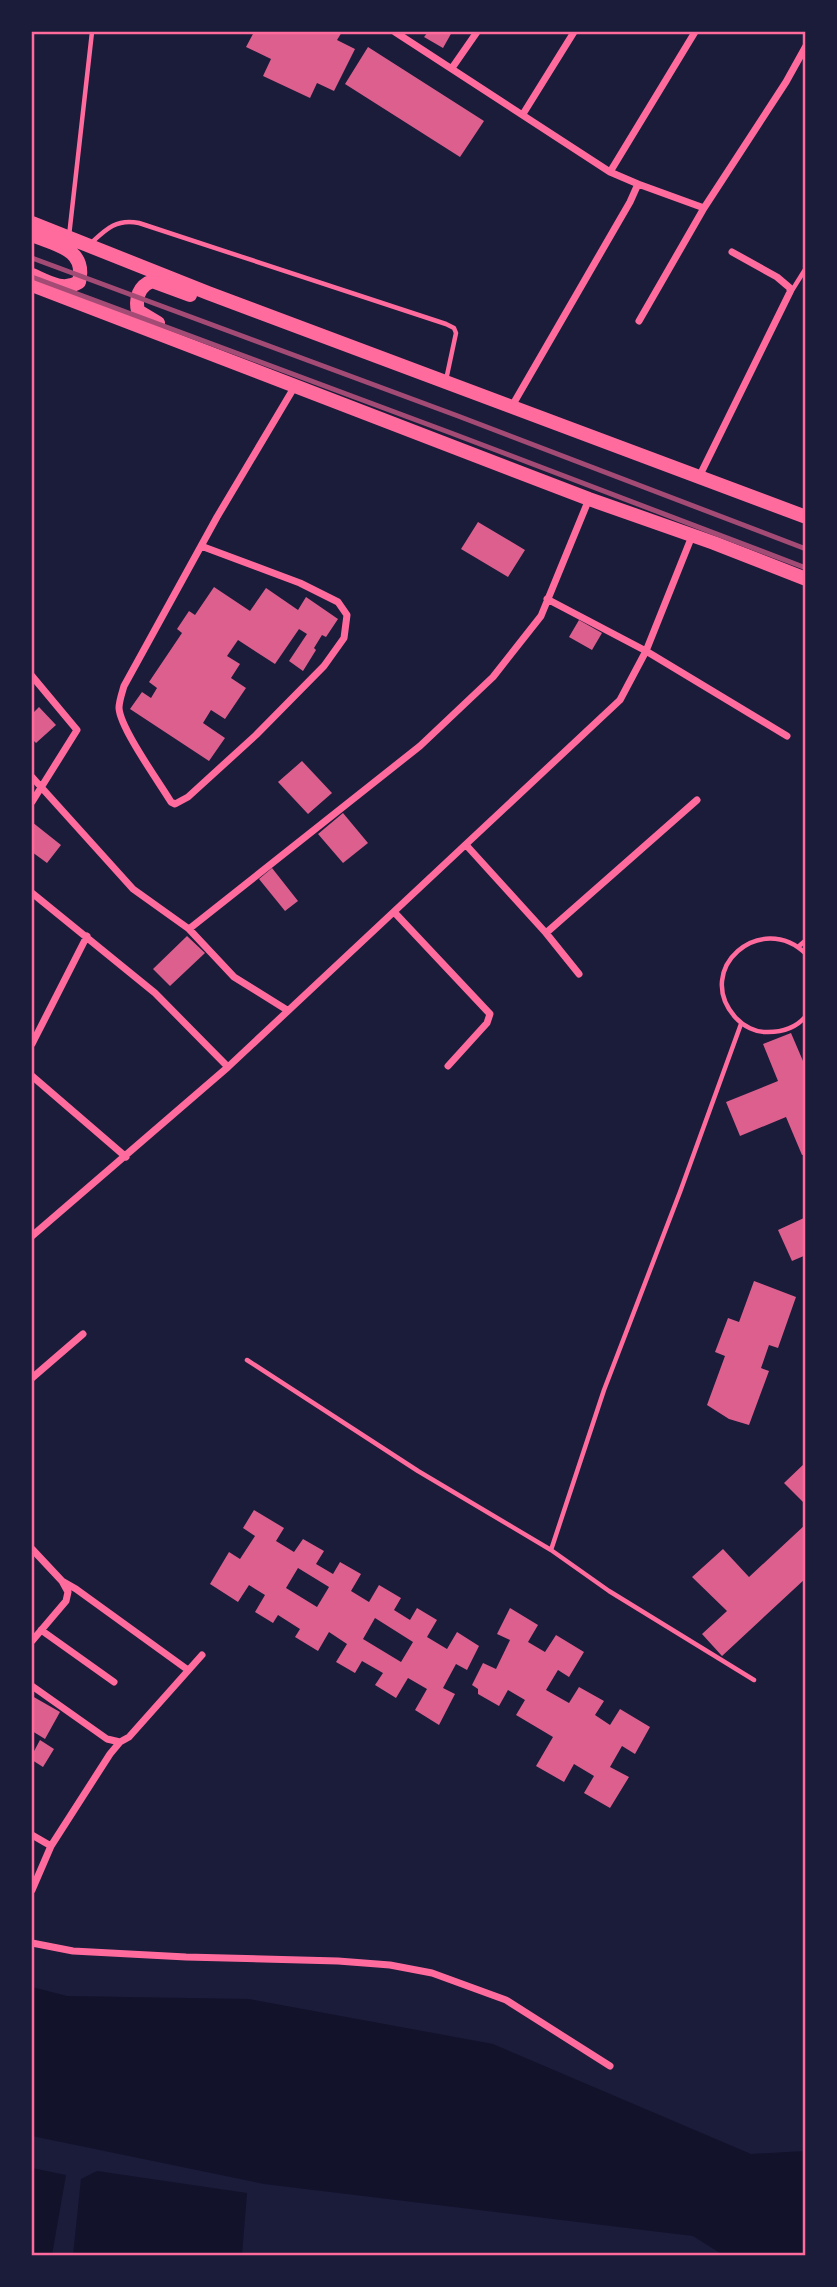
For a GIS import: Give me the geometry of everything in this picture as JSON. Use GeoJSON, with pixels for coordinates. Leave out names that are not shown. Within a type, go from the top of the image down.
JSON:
{"type":"FeatureCollection","features":[{"type":"Feature","properties":{"kind":"highway"},"geometry":{"type":"LineString","coordinates":[[32,223],[208,293],[806,517]]}},
{"type":"Feature","properties":{"kind":"highway"},"geometry":{"type":"LineString","coordinates":[[32,235],[68,250],[77,257],[83,268],[79,282],[70,287],[58,286],[32,275]]}},
{"type":"Feature","properties":{"kind":"highway"},"geometry":{"type":"LineString","coordinates":[[183,342],[177,331],[138,311],[137,298],[141,290],[145,284],[152,281],[192,296],[208,293]]}},
{"type":"Feature","properties":{"kind":"highway"},"geometry":{"type":"LineString","coordinates":[[32,285],[589,499],[806,579]]}},
{"type":"Feature","properties":{"kind":"street"},"geometry":{"type":"LineString","coordinates":[[395,32],[610,172],[704,208]]}},
{"type":"Feature","properties":{"kind":"street"},"geometry":{"type":"LineString","coordinates":[[452,68],[477,32]]}},
{"type":"Feature","properties":{"kind":"street"},"geometry":{"type":"LineString","coordinates":[[523,114],[574,32]]}},
{"type":"Feature","properties":{"kind":"street"},"geometry":{"type":"LineString","coordinates":[[610,172],[695,32]]}},
{"type":"Feature","properties":{"kind":"street"},"geometry":{"type":"LineString","coordinates":[[639,321],[704,208],[786,82],[806,46]]}},
{"type":"Feature","properties":{"kind":"street"},"geometry":{"type":"LineString","coordinates":[[512,406],[638,184]]}},
{"type":"Feature","properties":{"kind":"street"},"geometry":{"type":"LineString","coordinates":[[699,477],[790,292],[790,288],[777,277],[732,251]]}},
{"type":"Feature","properties":{"kind":"street"},"geometry":{"type":"LineString","coordinates":[[201,546],[309,588],[338,602],[347,615],[344,638],[309,683],[188,797],[175,804],[171,802],[131,736],[119,709],[124,686],[201,546],[295,385]]}},
{"type":"Feature","properties":{"kind":"street"},"geometry":{"type":"LineString","coordinates":[[189,929],[420,746],[493,677],[541,615],[589,499]]}},
{"type":"Feature","properties":{"kind":"street"},"geometry":{"type":"LineString","coordinates":[[32,1236],[228,1068],[620,700],[646,651],[692,535]]}},
{"type":"Feature","properties":{"kind":"street"},"geometry":{"type":"LineString","coordinates":[[547,599],[646,651],[787,736]]}},
{"type":"Feature","properties":{"kind":"street"},"geometry":{"type":"LineString","coordinates":[[32,676],[77,730],[32,802]]}},
{"type":"Feature","properties":{"kind":"street"},"geometry":{"type":"LineString","coordinates":[[32,777],[133,889],[189,929],[234,977],[287,1010]]}},
{"type":"Feature","properties":{"kind":"street"},"geometry":{"type":"LineString","coordinates":[[546,933],[697,800]]}},
{"type":"Feature","properties":{"kind":"street"},"geometry":{"type":"LineString","coordinates":[[467,846],[546,933],[579,974]]}},
{"type":"Feature","properties":{"kind":"street"},"geometry":{"type":"LineString","coordinates":[[32,894],[155,993],[228,1068]]}},
{"type":"Feature","properties":{"kind":"street"},"geometry":{"type":"LineString","coordinates":[[395,913],[490,1013],[487,1023],[448,1066]]}},
{"type":"Feature","properties":{"kind":"street"},"geometry":{"type":"LineString","coordinates":[[32,1045],[87,936]]}},
{"type":"Feature","properties":{"kind":"street"},"geometry":{"type":"LineString","coordinates":[[32,1076],[35,1085],[126,1157]]}},
{"type":"Feature","properties":{"kind":"street"},"geometry":{"type":"LineString","coordinates":[[32,1378],[83,1334]]}},
{"type":"Feature","properties":{"kind":"street"},"geometry":{"type":"LineString","coordinates":[[32,1549],[62,1581],[68,1592],[68,1597],[32,1641]]}},
{"type":"Feature","properties":{"kind":"street"},"geometry":{"type":"LineString","coordinates":[[62,1581],[188,1670]]}},
{"type":"Feature","properties":{"kind":"street"},"geometry":{"type":"LineString","coordinates":[[41,1630],[114,1682]]}},
{"type":"Feature","properties":{"kind":"street"},"geometry":{"type":"LineString","coordinates":[[32,1890],[51,1846],[110,1754],[120,1742],[129,1737],[202,1655]]}},
{"type":"Feature","properties":{"kind":"street"},"geometry":{"type":"LineString","coordinates":[[32,1686],[107,1739],[120,1742]]}},
{"type":"Feature","properties":{"kind":"street"},"geometry":{"type":"LineString","coordinates":[[32,1835],[51,1846]]}},
{"type":"Feature","properties":{"kind":"street"},"geometry":{"type":"LineString","coordinates":[[32,1943],[73,1951],[351,1962],[390,1965],[432,1973],[506,2000],[610,2066]]}},
{"type":"Feature","properties":{"kind":"lane"},"geometry":{"type":"LineString","coordinates":[[69,237],[92,32]]}},
{"type":"Feature","properties":{"kind":"lane"},"geometry":{"type":"LineString","coordinates":[[89,245],[108,226],[131,221],[446,324],[454,328],[456,333],[446,381]]}},
{"type":"Feature","properties":{"kind":"lane"},"geometry":{"type":"LineString","coordinates":[[790,292],[794,290],[806,268]]}},
{"type":"Feature","properties":{"kind":"lane"},"geometry":{"type":"LineString","coordinates":[[806,954],[798,947],[778,940],[757,939],[738,949],[725,967],[722,988],[727,1008],[741,1024],[761,1032],[782,1032],[806,1016]]}},
{"type":"Feature","properties":{"kind":"lane"},"geometry":{"type":"LineString","coordinates":[[798,947],[806,940]]}},
{"type":"Feature","properties":{"kind":"lane"},"geometry":{"type":"LineString","coordinates":[[551,1550],[604,1390],[681,1192],[741,1024]]}},
{"type":"Feature","properties":{"kind":"lane"},"geometry":{"type":"LineString","coordinates":[[247,1360],[418,1471],[551,1550],[609,1591],[754,1680]]}},
{"type":"Feature","properties":{"kind":"shaded area"},"geometry":{"type":"Polygon","coordinates":[[[32,1987],[67,1996],[249,1999],[493,2044],[751,2154],[805,2151],[805,2255],[723,2255],[693,2236],[264,2184],[32,2136],[32,1987]]]}},
{"type":"Feature","properties":{"kind":"shaded area"},"geometry":{"type":"Polygon","coordinates":[[[32,2168],[66,2175],[52,2255],[32,2255],[32,2168]]]}},
{"type":"Feature","properties":{"kind":"shaded area"},"geometry":{"type":"Polygon","coordinates":[[[97,2171],[247,2193],[242,2255],[73,2255],[81,2179],[97,2171]]]}},
{"type":"Feature","properties":{"kind":"building"},"geometry":{"type":"Polygon","coordinates":[[[254,32],[342,32],[337,40],[355,49],[334,91],[317,83],[310,98],[263,76],[271,59],[246,47],[254,32]]]}},
{"type":"Feature","properties":{"kind":"building"},"geometry":{"type":"Polygon","coordinates":[[[428,32],[452,32],[443,48],[424,37],[428,32]]]}},
{"type":"Feature","properties":{"kind":"building"},"geometry":{"type":"Polygon","coordinates":[[[368,47],[484,121],[460,157],[345,84],[368,47]]]}},
{"type":"Feature","properties":{"kind":"building"},"geometry":{"type":"Polygon","coordinates":[[[478,522],[525,550],[508,577],[461,549],[478,522]]]}},
{"type":"Feature","properties":{"kind":"building"},"geometry":{"type":"Polygon","coordinates":[[[214,587],[250,611],[266,588],[298,610],[306,597],[338,619],[326,637],[322,635],[303,671],[289,661],[307,634],[299,629],[275,664],[238,640],[227,656],[240,664],[231,678],[246,688],[225,719],[211,710],[203,723],[225,738],[209,761],[130,709],[142,692],[151,698],[157,688],[149,682],[182,633],[177,629],[189,611],[195,615],[214,587]]]}},
{"type":"Feature","properties":{"kind":"building"},"geometry":{"type":"Polygon","coordinates":[[[579,620],[602,633],[592,650],[569,637],[579,620]]]}},
{"type":"Feature","properties":{"kind":"building"},"geometry":{"type":"Polygon","coordinates":[[[39,707],[56,725],[36,743],[32,739],[32,714],[39,707]]]}},
{"type":"Feature","properties":{"kind":"building"},"geometry":{"type":"Polygon","coordinates":[[[302,761],[332,793],[308,814],[278,782],[302,761]]]}},
{"type":"Feature","properties":{"kind":"building"},"geometry":{"type":"Polygon","coordinates":[[[343,813],[368,843],[343,863],[318,834],[343,813]]]}},
{"type":"Feature","properties":{"kind":"building"},"geometry":{"type":"Polygon","coordinates":[[[32,822],[61,845],[47,863],[32,852],[32,822]]]}},
{"type":"Feature","properties":{"kind":"building"},"geometry":{"type":"Polygon","coordinates":[[[272,868],[298,901],[285,911],[259,879],[272,868]]]}},
{"type":"Feature","properties":{"kind":"building"},"geometry":{"type":"Polygon","coordinates":[[[187,936],[205,953],[170,986],[153,969],[187,936]]]}},
{"type":"Feature","properties":{"kind":"building"},"geometry":{"type":"Polygon","coordinates":[[[791,1033],[806,1068],[806,1154],[802,1155],[786,1117],[740,1136],[726,1102],[778,1081],[763,1044],[791,1033]]]}},
{"type":"Feature","properties":{"kind":"building"},"geometry":{"type":"Polygon","coordinates":[[[806,1217],[806,1255],[792,1261],[778,1230],[806,1217]]]}},
{"type":"Feature","properties":{"kind":"building"},"geometry":{"type":"Polygon","coordinates":[[[754,1281],[796,1297],[778,1348],[769,1345],[761,1368],[769,1371],[749,1425],[729,1419],[707,1405],[725,1356],[715,1352],[728,1318],[739,1322],[754,1281]]]}},
{"type":"Feature","properties":{"kind":"building"},"geometry":{"type":"Polygon","coordinates":[[[806,1462],[806,1505],[784,1483],[806,1462]]]}},
{"type":"Feature","properties":{"kind":"building"},"geometry":{"type":"Polygon","coordinates":[[[254,1510],[284,1528],[276,1541],[294,1552],[303,1539],[324,1551],[316,1564],[333,1574],[340,1562],[361,1574],[351,1591],[369,1602],[379,1585],[401,1598],[394,1610],[410,1620],[417,1608],[437,1620],[427,1637],[447,1649],[457,1632],[479,1646],[467,1670],[456,1664],[443,1688],[455,1694],[439,1725],[415,1710],[427,1689],[408,1678],[396,1698],[375,1685],[383,1673],[362,1661],[355,1673],[336,1662],[347,1644],[329,1632],[318,1651],[295,1637],[300,1629],[278,1615],[273,1623],[255,1612],[265,1595],[249,1585],[238,1602],[210,1584],[229,1552],[240,1559],[255,1536],[243,1528],[254,1510]],[[298,1568],[286,1588],[317,1607],[329,1587],[298,1568]],[[375,1618],[363,1639],[401,1662],[413,1642],[375,1618]]]}},
{"type":"Feature","properties":{"kind":"building"},"geometry":{"type":"Polygon","coordinates":[[[806,1524],[806,1578],[722,1656],[702,1634],[727,1611],[692,1577],[723,1549],[749,1577],[806,1524]]]}},
{"type":"Feature","properties":{"kind":"building"},"geometry":{"type":"Polygon","coordinates":[[[510,1608],[538,1625],[528,1642],[545,1652],[556,1635],[584,1652],[569,1677],[558,1670],[546,1690],[569,1703],[579,1687],[604,1701],[595,1715],[610,1725],[620,1709],[650,1727],[635,1754],[622,1746],[610,1767],[629,1777],[610,1808],[584,1793],[594,1776],[574,1764],[564,1782],[536,1766],[553,1737],[516,1715],[525,1700],[508,1690],[499,1706],[478,1694],[478,1689],[472,1685],[483,1663],[496,1669],[510,1640],[497,1634],[510,1608]]]}},
{"type":"Feature","properties":{"kind":"building"},"geometry":{"type":"Polygon","coordinates":[[[32,1696],[60,1712],[45,1739],[32,1731],[32,1696]]]}},
{"type":"Feature","properties":{"kind":"building"},"geometry":{"type":"Polygon","coordinates":[[[40,1740],[54,1749],[43,1767],[32,1760],[40,1740]]]}},
{"type":"Feature","properties":{"kind":"railway"},"geometry":{"type":"LineString","coordinates":[[32,258],[806,549]]}},
{"type":"Feature","properties":{"kind":"railway"},"geometry":{"type":"LineString","coordinates":[[32,277],[806,568]]}}]}
